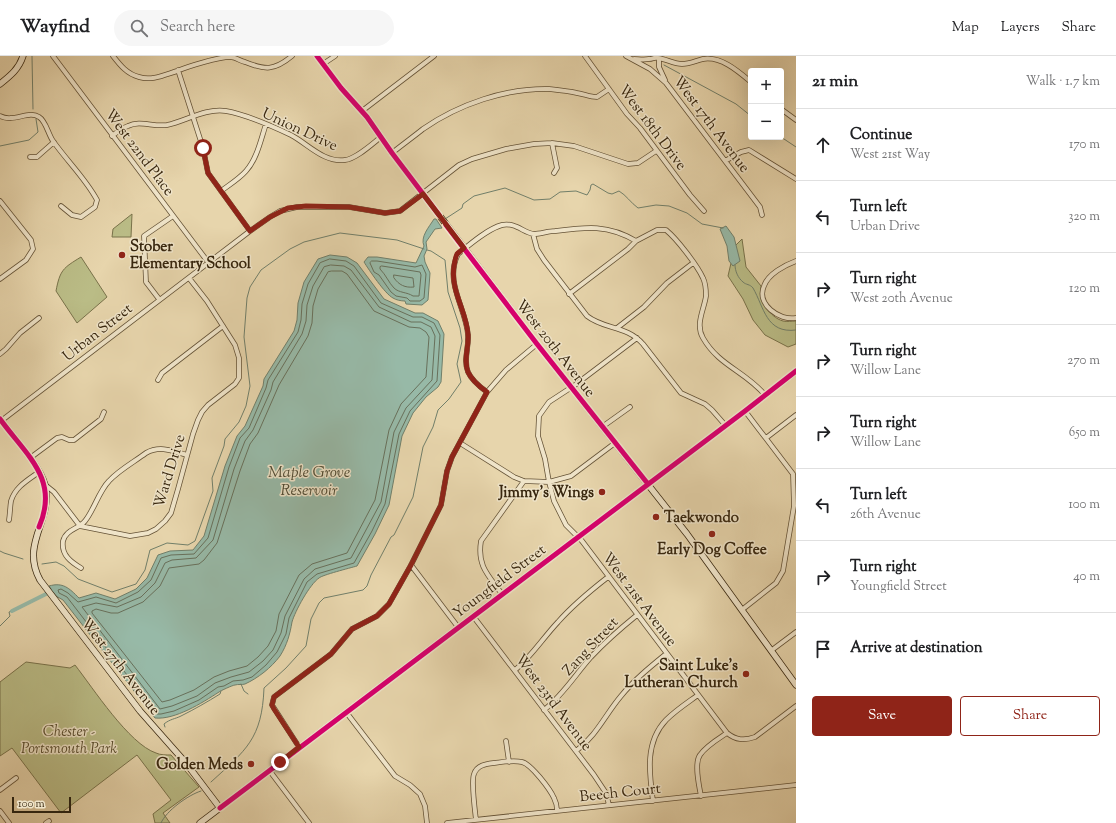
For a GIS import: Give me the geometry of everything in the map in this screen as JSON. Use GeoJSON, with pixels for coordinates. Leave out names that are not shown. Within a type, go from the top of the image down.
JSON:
{"type":"FeatureCollection","features":[{"type":"Feature","properties":{"kind":"street"},"geometry":{"type":"LineString","coordinates":[[0,84],[14,73],[21,65],[23,56]]}},
{"type":"Feature","properties":{"kind":"street","name":"West 22nd Place"},"geometry":{"type":"LineString","coordinates":[[52,56],[208,262]]}},
{"type":"Feature","properties":{"kind":"street"},"geometry":{"type":"LineString","coordinates":[[114,56],[122,67],[132,74],[151,79],[210,61],[230,57],[259,68],[269,68],[286,61],[292,56]]}},
{"type":"Feature","properties":{"kind":"street"},"geometry":{"type":"LineString","coordinates":[[208,56],[210,61]]}},
{"type":"Feature","properties":{"kind":"street","name":"West 20th Avenue"},"geometry":{"type":"LineString","coordinates":[[316,56],[341,88],[362,111],[446,225],[537,344],[572,386],[602,427],[687,534],[796,685]]}},
{"type":"Feature","properties":{"kind":"street"},"geometry":{"type":"LineString","coordinates":[[323,64],[335,56]]}},
{"type":"Feature","properties":{"kind":"street"},"geometry":{"type":"LineString","coordinates":[[362,111],[434,56]]}},
{"type":"Feature","properties":{"kind":"street","name":"West 18th Drive"},"geometry":{"type":"LineString","coordinates":[[584,56],[690,195],[704,211]]}},
{"type":"Feature","properties":{"kind":"street","name":"West 17th Avenue"},"geometry":{"type":"LineString","coordinates":[[626,56],[650,69],[666,83],[760,207],[762,215]]}},
{"type":"Feature","properties":{"kind":"street"},"geometry":{"type":"LineString","coordinates":[[631,59],[648,60],[655,57],[679,64],[687,64],[710,57],[717,58],[724,61],[748,80]]}},
{"type":"Feature","properties":{"kind":"street"},"geometry":{"type":"LineString","coordinates":[[659,58],[659,67],[666,83]]}},
{"type":"Feature","properties":{"kind":"street"},"geometry":{"type":"LineString","coordinates":[[178,70],[194,117],[203,148],[208,173],[250,231]]}},
{"type":"Feature","properties":{"kind":"street"},"geometry":{"type":"LineString","coordinates":[[392,153],[438,120],[464,106],[484,100],[508,94],[542,90],[575,92],[597,97],[609,90]]}},
{"type":"Feature","properties":{"kind":"street","name":"Union Drive"},"geometry":{"type":"LineString","coordinates":[[112,136],[135,123],[166,125],[208,112],[223,111],[231,112],[266,124],[292,136],[324,157],[337,160],[347,160],[355,156],[381,137]]}},
{"type":"Feature","properties":{"kind":"street"},"geometry":{"type":"LineString","coordinates":[[784,111],[796,120]]}},
{"type":"Feature","properties":{"kind":"street"},"geometry":{"type":"LineString","coordinates":[[0,116],[12,119],[34,115],[43,120],[54,142],[98,200],[95,207],[81,217],[72,215],[61,206]]}},
{"type":"Feature","properties":{"kind":"street"},"geometry":{"type":"LineString","coordinates":[[221,191],[246,171],[251,164],[266,124]]}},
{"type":"Feature","properties":{"kind":"street"},"geometry":{"type":"LineString","coordinates":[[30,156],[37,157],[54,142]]}},
{"type":"Feature","properties":{"kind":"street"},"geometry":{"type":"LineString","coordinates":[[552,143],[557,168],[554,173]]}},
{"type":"Feature","properties":{"kind":"street","name":"Urban Street"},"geometry":{"type":"LineString","coordinates":[[1,420],[208,262],[270,217],[288,208],[306,206],[349,207],[385,213],[400,211],[460,165],[472,159],[506,149],[534,144],[552,143],[574,146],[628,164],[638,163],[656,151]]}},
{"type":"Feature","properties":{"kind":"street"},"geometry":{"type":"LineString","coordinates":[[725,160],[741,152],[749,150],[796,179]]}},
{"type":"Feature","properties":{"kind":"street"},"geometry":{"type":"LineString","coordinates":[[0,201],[31,240],[34,249],[26,260],[0,278]]}},
{"type":"Feature","properties":{"kind":"street"},"geometry":{"type":"LineString","coordinates":[[159,300],[146,282],[144,236],[173,216]]}},
{"type":"Feature","properties":{"kind":"street"},"geometry":{"type":"LineString","coordinates":[[487,392],[473,380],[468,373],[466,366],[468,341],[467,328],[454,286],[453,269],[455,259],[458,254],[464,248],[494,228],[503,225],[511,225],[533,234],[589,227],[616,232],[636,241]]}},
{"type":"Feature","properties":{"kind":"street"},"geometry":{"type":"LineString","coordinates":[[569,294],[628,249],[636,241],[657,230],[666,230],[671,234],[703,278],[706,287],[706,296],[700,321],[702,336],[720,360],[749,379],[765,396]]}},
{"type":"Feature","properties":{"kind":"street"},"geometry":{"type":"LineString","coordinates":[[533,234],[540,255],[589,318],[596,322],[628,332],[637,338],[681,393],[705,404],[726,426]]}},
{"type":"Feature","properties":{"kind":"street"},"geometry":{"type":"LineString","coordinates":[[796,261],[770,276],[763,289],[767,305],[770,310],[786,319],[796,318]]}},
{"type":"Feature","properties":{"kind":"street"},"geometry":{"type":"LineString","coordinates":[[617,328],[644,307],[668,283],[693,263]]}},
{"type":"Feature","properties":{"kind":"street"},"geometry":{"type":"LineString","coordinates":[[158,380],[162,373],[223,326],[207,301],[189,278]]}},
{"type":"Feature","properties":{"kind":"street"},"geometry":{"type":"LineString","coordinates":[[0,354],[20,333],[39,318]]}},
{"type":"Feature","properties":{"kind":"street","name":"Ward Drive"},"geometry":{"type":"LineString","coordinates":[[80,526],[130,536],[148,533],[156,529],[165,521],[170,513],[188,455],[192,434],[202,412],[208,405],[235,384],[239,378],[240,363],[237,349],[223,326]]}},
{"type":"Feature","properties":{"kind":"street","name":"West 21st Avenue"},"geometry":{"type":"LineString","coordinates":[[637,338],[549,402],[539,416],[538,436],[546,459],[549,482],[558,510],[566,525],[578,537],[727,733]]}},
{"type":"Feature","properties":{"kind":"street"},"geometry":{"type":"LineString","coordinates":[[299,747],[272,705],[274,697],[331,654],[352,629],[373,618],[384,610],[411,565],[441,505],[447,471],[452,457],[487,392],[502,374],[537,344]]}},
{"type":"Feature","properties":{"kind":"street","name":"Youngfield Street"},"geometry":{"type":"LineString","coordinates":[[200,823],[796,372]]}},
{"type":"Feature","properties":{"kind":"street"},"geometry":{"type":"LineString","coordinates":[[602,427],[630,407]]}},
{"type":"Feature","properties":{"kind":"street"},"geometry":{"type":"LineString","coordinates":[[742,609],[776,583],[783,571],[794,506],[794,474],[745,411]]}},
{"type":"Feature","properties":{"kind":"street"},"geometry":{"type":"LineString","coordinates":[[30,458],[57,438],[62,437],[69,440],[74,440],[101,419],[104,412]]}},
{"type":"Feature","properties":{"kind":"street"},"geometry":{"type":"LineString","coordinates":[[766,438],[796,415]]}},
{"type":"Feature","properties":{"kind":"street","name":"West 27th Avenue"},"geometry":{"type":"LineString","coordinates":[[1,420],[30,458],[39,472],[44,484],[46,507],[35,540],[33,555],[35,570],[42,585],[140,711],[186,764],[220,808]]}},
{"type":"Feature","properties":{"kind":"street"},"geometry":{"type":"LineString","coordinates":[[460,443],[514,477],[524,481],[549,482],[571,476],[615,443]]}},
{"type":"Feature","properties":{"kind":"street"},"geometry":{"type":"LineString","coordinates":[[81,568],[67,557],[63,548],[66,535],[86,520],[108,482],[152,450],[164,448],[188,455]]}},
{"type":"Feature","properties":{"kind":"street"},"geometry":{"type":"LineString","coordinates":[[8,520],[14,493],[20,486],[39,472]]}},
{"type":"Feature","properties":{"kind":"street"},"geometry":{"type":"LineString","coordinates":[[502,594],[481,563],[480,548],[482,541],[524,481]]}},
{"type":"Feature","properties":{"kind":"street"},"geometry":{"type":"LineString","coordinates":[[44,484],[54,492],[80,526]]}},
{"type":"Feature","properties":{"kind":"street"},"geometry":{"type":"LineString","coordinates":[[411,565],[458,627]]}},
{"type":"Feature","properties":{"kind":"street"},"geometry":{"type":"LineString","coordinates":[[515,670],[525,662],[548,633],[579,601],[608,577]]}},
{"type":"Feature","properties":{"kind":"street","name":"Zang Street"},"geometry":{"type":"LineString","coordinates":[[544,710],[559,697],[591,657],[637,615]]}},
{"type":"Feature","properties":{"kind":"street","name":"West 23rd Avenue"},"geometry":{"type":"LineString","coordinates":[[473,616],[603,788],[609,805]]}},
{"type":"Feature","properties":{"kind":"street"},"geometry":{"type":"LineString","coordinates":[[772,650],[796,632]]}},
{"type":"Feature","properties":{"kind":"street"},"geometry":{"type":"LineString","coordinates":[[576,751],[591,738],[620,697],[632,684],[666,654]]}},
{"type":"Feature","properties":{"kind":"street"},"geometry":{"type":"LineString","coordinates":[[652,801],[649,770],[650,752],[657,732],[669,717],[698,695]]}},
{"type":"Feature","properties":{"kind":"street"},"geometry":{"type":"LineString","coordinates":[[701,796],[697,766],[698,758],[703,751],[727,733],[738,739],[747,740],[755,737],[796,706]]}},
{"type":"Feature","properties":{"kind":"street"},"geometry":{"type":"LineString","coordinates":[[346,712],[395,776],[410,785],[420,794],[425,806],[427,823]]}},
{"type":"Feature","properties":{"kind":"street"},"geometry":{"type":"LineString","coordinates":[[506,741],[509,762]]}},
{"type":"Feature","properties":{"kind":"street"},"geometry":{"type":"LineString","coordinates":[[476,820],[473,774],[480,766],[485,764],[521,762],[530,766],[551,792],[555,799],[557,810]]}},
{"type":"Feature","properties":{"kind":"street"},"geometry":{"type":"LineString","coordinates":[[269,770],[309,823]]}},
{"type":"Feature","properties":{"kind":"street"},"geometry":{"type":"LineString","coordinates":[[0,790],[16,778]]}},
{"type":"Feature","properties":{"kind":"street","name":"Beech Court"},"geometry":{"type":"LineString","coordinates":[[447,823],[796,785]]}},
{"type":"Feature","properties":{"kind":"street"},"geometry":{"type":"LineString","coordinates":[[0,811],[9,823]]}},
{"type":"Feature","properties":{"kind":"green space"},"geometry":{"type":"Polygon","coordinates":[[[132,214],[131,237],[112,237],[113,229],[132,214]]]}},
{"type":"Feature","properties":{"kind":"green space"},"geometry":{"type":"Polygon","coordinates":[[[742,239],[746,267],[761,286],[762,297],[766,307],[778,319],[785,321],[796,321],[796,344],[788,347],[765,335],[753,320],[743,299],[728,276],[735,246],[742,239]]]}},
{"type":"Feature","properties":{"kind":"green space"},"geometry":{"type":"Polygon","coordinates":[[[81,257],[107,297],[77,323],[56,291],[59,278],[63,270],[81,257]]]}},
{"type":"Feature","properties":{"kind":"green space","name":"Chester - Portsmouth Park"},"geometry":{"type":"Polygon","coordinates":[[[26,662],[70,668],[75,665],[101,701],[134,739],[156,753],[161,755],[171,755],[199,787],[163,813],[170,823],[155,823],[153,814],[171,800],[137,755],[61,813],[12,748],[0,756],[0,682],[26,662]]]}},
{"type":"Feature","properties":{"kind":"water"},"geometry":{"type":"Polygon","coordinates":[[[434,219],[436,219],[442,228],[435,229],[426,242],[427,249],[424,256],[430,273],[428,300],[422,305],[406,304],[405,301],[394,299],[386,292],[377,282],[364,262],[368,257],[377,257],[416,263],[424,246],[424,236],[434,219]]]}},
{"type":"Feature","properties":{"kind":"water"},"geometry":{"type":"Polygon","coordinates":[[[726,226],[734,237],[740,261],[733,266],[729,261],[727,246],[720,229],[726,226]]]}},
{"type":"Feature","properties":{"kind":"water","name":"Maple Grove Reservoir"},"geometry":{"type":"Polygon","coordinates":[[[330,255],[347,257],[357,263],[384,299],[415,313],[423,313],[438,321],[444,334],[441,382],[413,413],[402,436],[389,505],[357,566],[325,575],[315,581],[296,611],[288,639],[280,656],[273,665],[255,679],[245,684],[234,685],[222,690],[197,706],[180,714],[163,718],[155,718],[63,600],[56,596],[49,586],[62,585],[72,591],[79,598],[96,593],[115,599],[136,589],[147,578],[158,555],[170,551],[193,550],[204,536],[225,466],[237,436],[245,426],[263,386],[264,379],[294,331],[297,320],[298,303],[304,282],[318,259],[330,255]]]}},
{"type":"Feature","properties":{"kind":"waterway"},"geometry":{"type":"LineString","coordinates":[[32,56],[33,109]]}},
{"type":"Feature","properties":{"kind":"waterway"},"geometry":{"type":"LineString","coordinates":[[664,65],[736,104],[748,114]]}},
{"type":"Feature","properties":{"kind":"waterway"},"geometry":{"type":"LineString","coordinates":[[0,146],[29,140],[38,132],[36,119]]}},
{"type":"Feature","properties":{"kind":"waterway"},"geometry":{"type":"LineString","coordinates":[[784,139],[796,147]]}},
{"type":"Feature","properties":{"kind":"waterway"},"geometry":{"type":"LineString","coordinates":[[445,219],[462,208],[463,204],[474,196],[505,188],[534,200],[550,199],[560,192],[576,191],[587,195],[591,185],[593,184],[608,193],[612,194],[619,191],[638,208],[656,205],[669,206],[687,213],[702,224],[723,228]]}},
{"type":"Feature","properties":{"kind":"waterway"},"geometry":{"type":"LineString","coordinates":[[42,564],[56,562],[64,566],[78,579],[112,592],[136,584],[145,570],[150,550],[167,543],[188,545],[195,541],[213,491],[212,478],[224,446],[225,439],[239,422],[246,406],[250,386],[244,337],[247,298],[250,287],[261,270],[290,249],[304,242],[340,233],[397,240],[424,249]]}},
{"type":"Feature","properties":{"kind":"waterway"},"geometry":{"type":"LineString","coordinates":[[211,782],[243,752],[250,742],[256,732],[260,720],[264,688],[286,668],[306,646],[311,619],[319,603],[324,598],[363,590],[367,586],[371,575],[391,537],[394,535],[413,497],[423,447],[433,427],[438,410],[449,399],[461,382],[457,364],[462,341],[460,328],[448,292],[445,260],[427,250]]}},
{"type":"Feature","properties":{"kind":"waterway"},"geometry":{"type":"LineString","coordinates":[[735,265],[736,272],[741,280],[753,288],[767,318],[778,328],[796,330]]}},
{"type":"Feature","properties":{"kind":"waterway"},"geometry":{"type":"LineString","coordinates":[[0,551],[23,559]]}},
{"type":"Feature","properties":{"kind":"waterway"},"geometry":{"type":"LineString","coordinates":[[12,611],[52,591]]}},
{"type":"Feature","properties":{"kind":"waterway"},"geometry":{"type":"LineString","coordinates":[[0,626],[10,616],[9,612],[12,611]]}},
{"type":"Feature","properties":{"kind":"waterway"},"geometry":{"type":"LineString","coordinates":[[241,684],[244,691],[248,694]]}},
{"type":"Feature","properties":{"kind":"waterway"},"geometry":{"type":"LineString","coordinates":[[165,727],[164,724],[166,722],[201,705],[220,694],[221,691]]}},
{"type":"Feature","properties":{"kind":"waterway"},"geometry":{"type":"LineString","coordinates":[[161,823],[178,804],[201,791]]}},
{"type":"Feature","properties":{"kind":"cycle path"},"geometry":{"type":"LineString","coordinates":[[317,56],[341,88],[367,117],[439,215]]}},
{"type":"Feature","properties":{"kind":"cycle path"},"geometry":{"type":"LineString","coordinates":[[446,225],[537,344],[648,484]]}},
{"type":"Feature","properties":{"kind":"cycle path"},"geometry":{"type":"LineString","coordinates":[[220,808],[796,371]]}},
{"type":"Feature","properties":{"kind":"cycle path"},"geometry":{"type":"LineString","coordinates":[[0,419],[29,456],[43,481],[45,495],[44,510],[39,527]]}},
{"type":"Feature","properties":{"kind":"place","name":"Stober Elementary School"},"geometry":{"type":"Point","coordinates":[122,255]}},
{"type":"Feature","properties":{"kind":"place","name":"Jimmy's Wings"},"geometry":{"type":"Point","coordinates":[602,492]}},
{"type":"Feature","properties":{"kind":"place","name":"Taekwondo"},"geometry":{"type":"Point","coordinates":[656,517]}},
{"type":"Feature","properties":{"kind":"place","name":"Early Dog Coffee"},"geometry":{"type":"Point","coordinates":[712,534]}},
{"type":"Feature","properties":{"kind":"place","name":"Saint Luke's Lutheran Church"},"geometry":{"type":"Point","coordinates":[746,674]}},
{"type":"Feature","properties":{"kind":"place","name":"Golden Meds"},"geometry":{"type":"Point","coordinates":[251,764]}},
{"type":"Feature","properties":{"kind":"route"},"geometry":{"type":"LineString","coordinates":[[203,148],[208,173],[250,231],[270,217],[288,208],[306,206],[349,207],[385,213],[400,211],[423,194],[464,248],[455,259],[453,269],[456,295],[468,335],[466,366],[468,373],[473,380],[487,392],[452,457],[447,471],[444,495],[441,505],[411,565],[389,604],[377,616],[357,625],[352,629],[331,654],[274,697],[272,705],[299,747],[280,762]]}}]}
